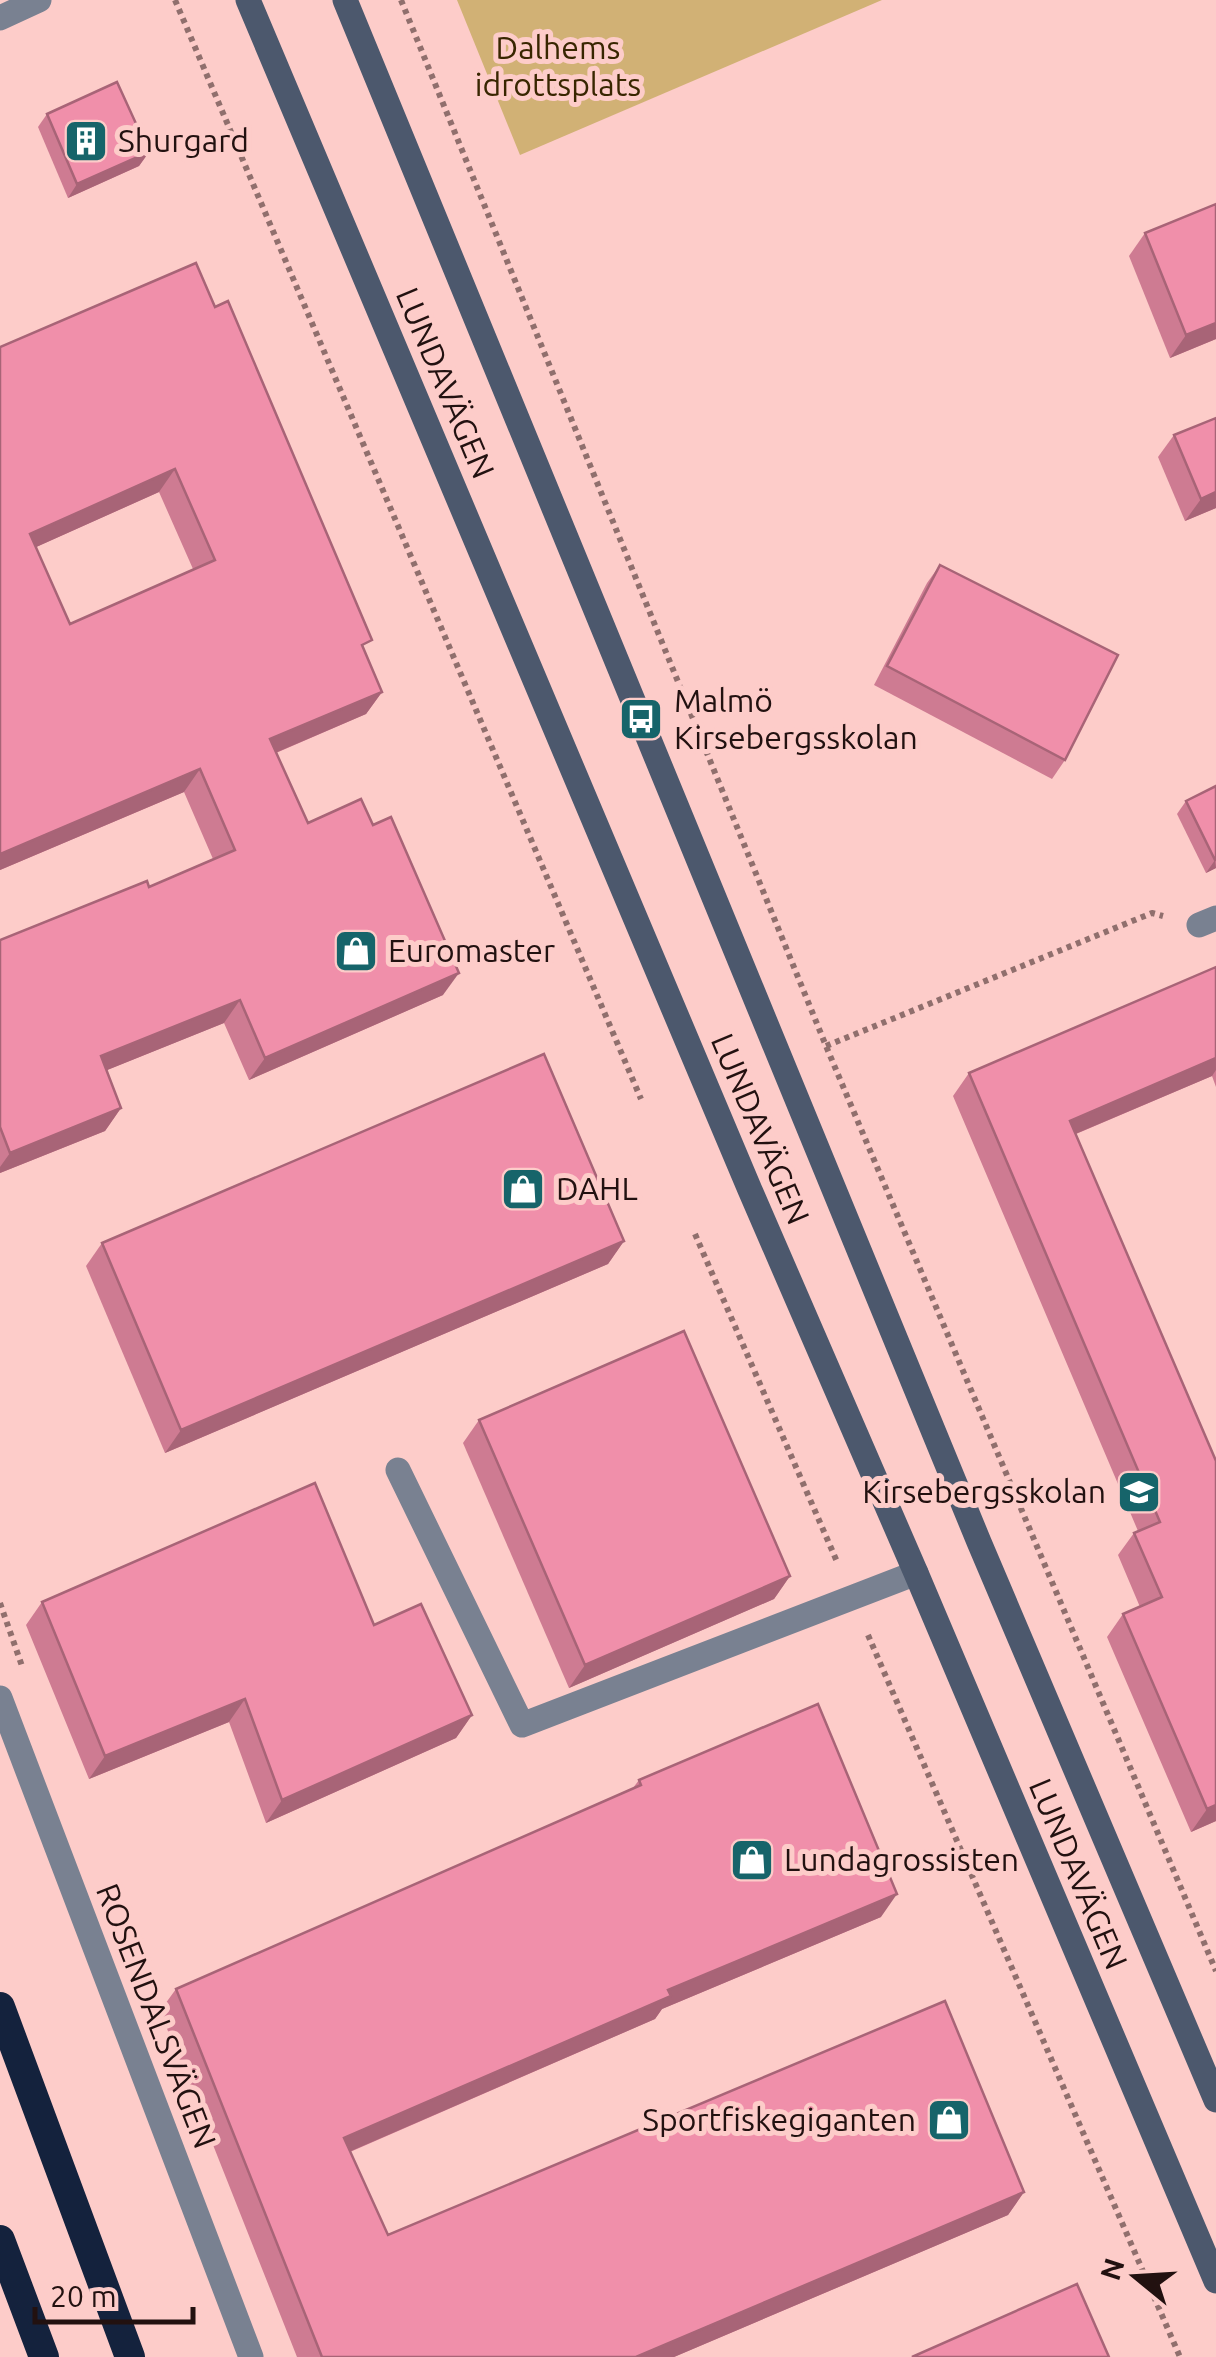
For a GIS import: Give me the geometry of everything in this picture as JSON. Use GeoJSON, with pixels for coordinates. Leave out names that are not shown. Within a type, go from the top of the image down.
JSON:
{"type":"FeatureCollection","features":[{"type":"Feature","properties":{"kind":"highway"},"geometry":{"type":"LineString","coordinates":[[0,2007],[130,2357]]}},
{"type":"Feature","properties":{"kind":"highway"},"geometry":{"type":"LineString","coordinates":[[0,2240],[44,2357]]}},
{"type":"Feature","properties":{"kind":"main road","name":"LUNDAVÄGEN"},"geometry":{"type":"LineString","coordinates":[[248,0],[1216,2281]]}},
{"type":"Feature","properties":{"kind":"main road","name":"LUNDAVÄGEN"},"geometry":{"type":"LineString","coordinates":[[344,0],[979,1542],[1216,2100]]}},
{"type":"Feature","properties":{"kind":"street"},"geometry":{"type":"LineString","coordinates":[[0,18],[39,0]]}},
{"type":"Feature","properties":{"kind":"street"},"geometry":{"type":"LineString","coordinates":[[398,1470],[522,1725],[916,1573]]}},
{"type":"Feature","properties":{"kind":"street","name":"ROSENDALSVÄGEN"},"geometry":{"type":"LineString","coordinates":[[0,1698],[251,2357]]}},
{"type":"Feature","properties":{"kind":"path"},"geometry":{"type":"LineString","coordinates":[[175,0],[641,1100]]}},
{"type":"Feature","properties":{"kind":"path"},"geometry":{"type":"LineString","coordinates":[[401,0],[826,1046],[1216,1971]]}},
{"type":"Feature","properties":{"kind":"path"},"geometry":{"type":"LineString","coordinates":[[826,1046],[1152,913],[1207,921]]}},
{"type":"Feature","properties":{"kind":"path"},"geometry":{"type":"LineString","coordinates":[[695,1234],[1180,2357]]}},
{"type":"Feature","properties":{"kind":"green space","name":"Dalhems idrottsplats"},"geometry":{"type":"Polygon","coordinates":[[[457,0],[882,0],[520,155],[457,0]]]}},
{"type":"Feature","properties":{"kind":"building","name":"Shurgard"},"geometry":{"type":"Polygon","coordinates":[[[117,82],[149,152],[77,184],[47,114],[117,82]]]}},
{"type":"Feature","properties":{"kind":"building"},"geometry":{"type":"Polygon","coordinates":[[[1216,204],[1216,323],[1186,335],[1145,233],[1216,204]]]}},
{"type":"Feature","properties":{"kind":"building"},"geometry":{"type":"Polygon","coordinates":[[[196,263],[215,307],[228,301],[372,640],[362,645],[382,692],[270,739],[308,823],[361,799],[373,825],[391,817],[459,973],[265,1058],[240,1000],[101,1056],[121,1108],[10,1153],[0,1127],[0,940],[147,881],[149,887],[235,850],[200,769],[0,854],[0,347],[196,263]],[[175,469],[30,534],[70,624],[215,560],[175,469]]]}},
{"type":"Feature","properties":{"kind":"building"},"geometry":{"type":"Polygon","coordinates":[[[1216,418],[1216,492],[1201,499],[1174,435],[1216,418]]]}},
{"type":"Feature","properties":{"kind":"building"},"geometry":{"type":"Polygon","coordinates":[[[940,565],[1118,655],[1065,760],[887,666],[940,565]]]}},
{"type":"Feature","properties":{"kind":"building"},"geometry":{"type":"Polygon","coordinates":[[[1216,786],[1216,860],[1215,860],[1186,801],[1216,786]]]}},
{"type":"Feature","properties":{"kind":"building"},"geometry":{"type":"Polygon","coordinates":[[[1216,967],[1216,1058],[1070,1121],[1216,1461],[1216,1805],[1207,1809],[1123,1614],[1162,1597],[1134,1533],[1160,1522],[969,1073],[1216,967]]]}},
{"type":"Feature","properties":{"kind":"building"},"geometry":{"type":"Polygon","coordinates":[[[544,1054],[624,1241],[181,1430],[102,1243],[544,1054]]]}},
{"type":"Feature","properties":{"kind":"building"},"geometry":{"type":"Polygon","coordinates":[[[684,1331],[790,1576],[585,1665],[479,1420],[684,1331]]]}},
{"type":"Feature","properties":{"kind":"building"},"geometry":{"type":"Polygon","coordinates":[[[315,1483],[374,1625],[421,1604],[472,1715],[282,1800],[245,1699],[105,1756],[42,1602],[315,1483]]]}},
{"type":"Feature","properties":{"kind":"building"},"geometry":{"type":"Polygon","coordinates":[[[818,1704],[897,1894],[668,1990],[671,1996],[344,2138],[388,2235],[945,2001],[1024,2192],[636,2357],[322,2357],[176,1989],[641,1785],[639,1780],[818,1704]]]}},
{"type":"Feature","properties":{"kind":"building"},"geometry":{"type":"Polygon","coordinates":[[[1077,2284],[1109,2357],[912,2357],[1077,2284]]]}},
{"type":"Feature","properties":{"kind":"place","name":"Shurgard"},"geometry":{"type":"Point","coordinates":[86,141]}},
{"type":"Feature","properties":{"kind":"place","name":"Malmö Kirsebergsskolan"},"geometry":{"type":"Point","coordinates":[641,719]}},
{"type":"Feature","properties":{"kind":"place","name":"Euromaster"},"geometry":{"type":"Point","coordinates":[356,951]}},
{"type":"Feature","properties":{"kind":"place","name":"DAHL"},"geometry":{"type":"Point","coordinates":[523,1189]}},
{"type":"Feature","properties":{"kind":"place","name":"Kirsebergsskolan"},"geometry":{"type":"Point","coordinates":[1139,1492]}},
{"type":"Feature","properties":{"kind":"place","name":"Lundagrossisten"},"geometry":{"type":"Point","coordinates":[752,1860]}},
{"type":"Feature","properties":{"kind":"place","name":"Sportfiskegiganten"},"geometry":{"type":"Point","coordinates":[949,2120]}}]}
